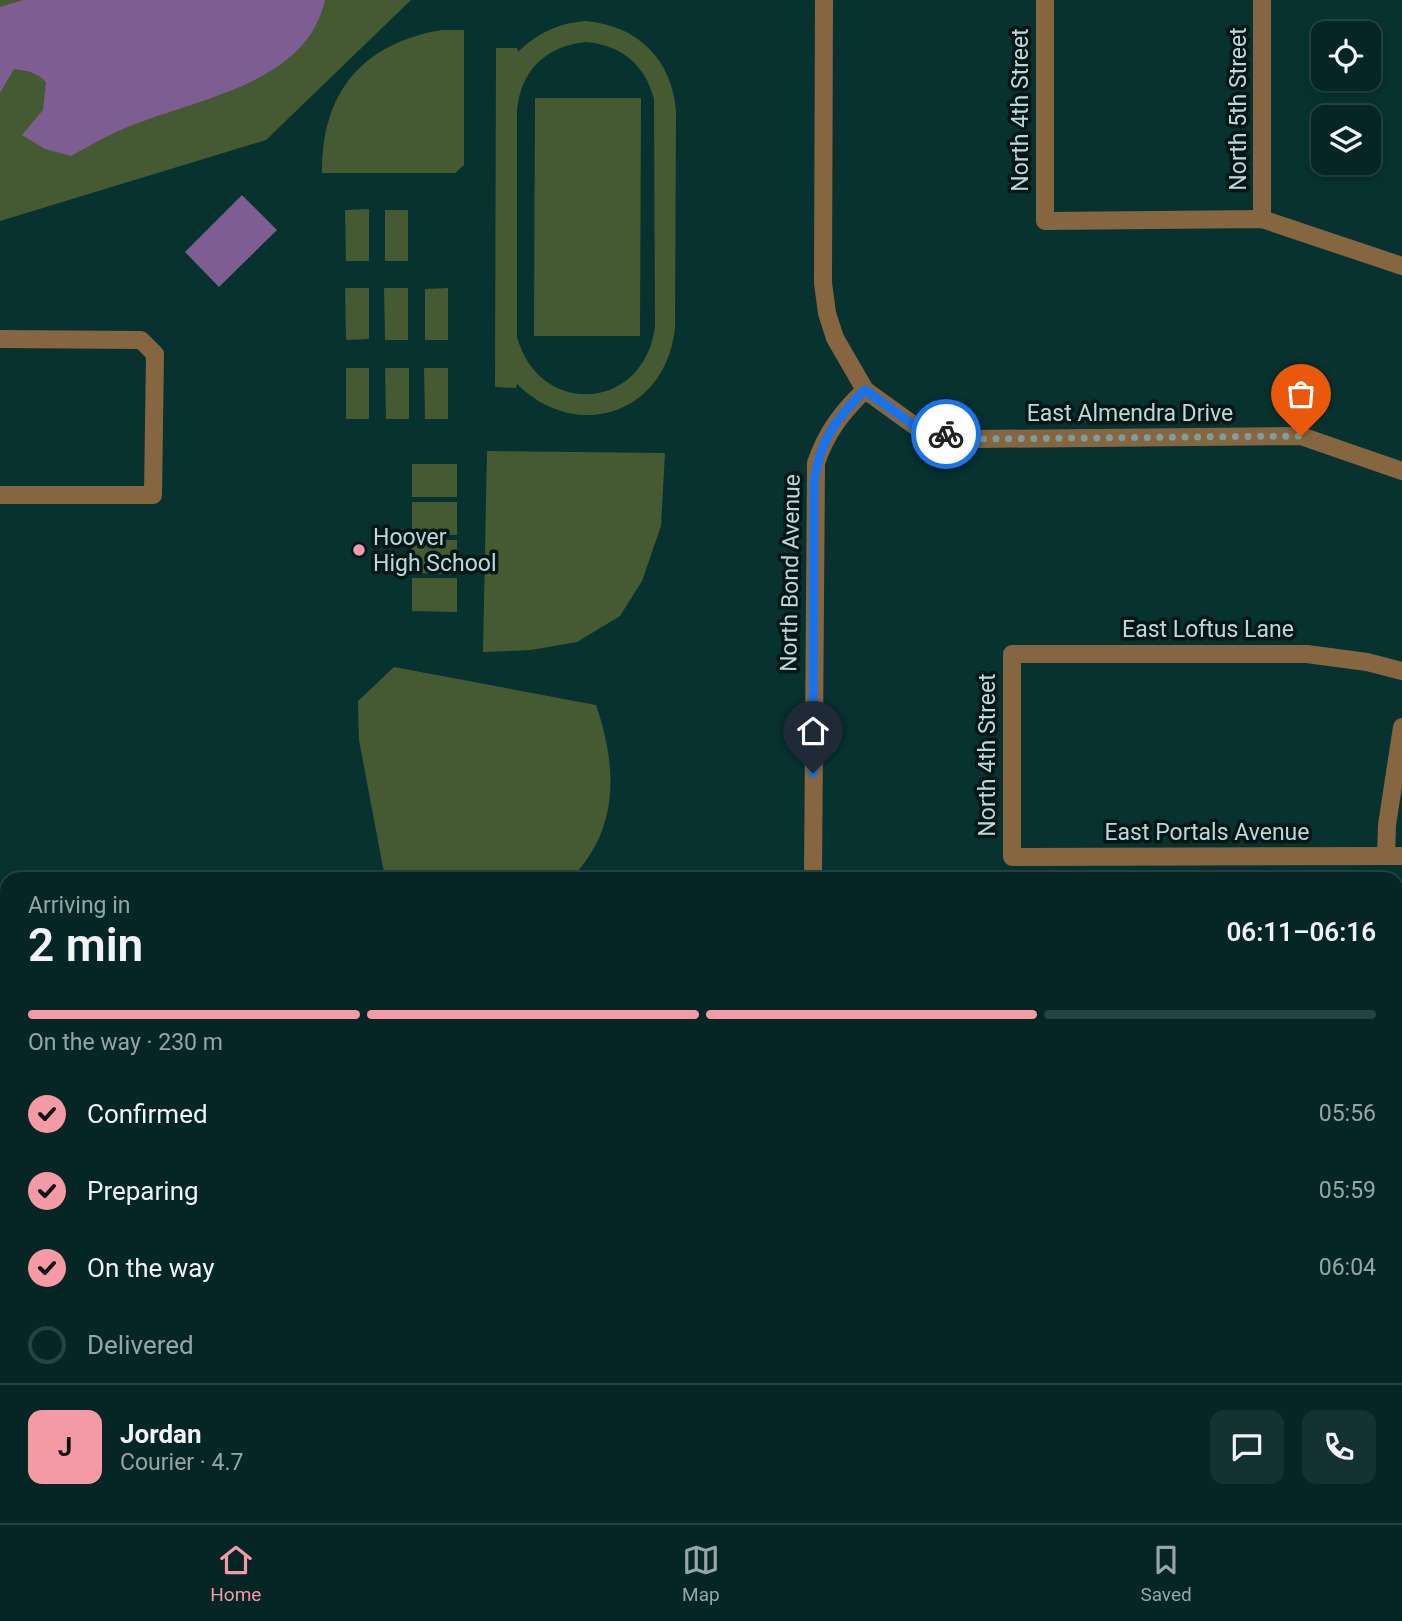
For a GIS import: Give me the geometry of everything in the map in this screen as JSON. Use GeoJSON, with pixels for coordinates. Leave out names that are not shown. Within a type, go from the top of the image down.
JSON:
{"type":"FeatureCollection","features":[{"type":"Feature","properties":{"kind":"street"},"geometry":{"type":"LineString","coordinates":[[824,0],[823,284],[827,313],[835,338],[865,390]]}},
{"type":"Feature","properties":{"kind":"street","name":"North 4th Street"},"geometry":{"type":"LineString","coordinates":[[1045,0],[1045,221],[1262,219]]}},
{"type":"Feature","properties":{"kind":"street","name":"North 5th Street"},"geometry":{"type":"LineString","coordinates":[[1262,0],[1262,219]]}},
{"type":"Feature","properties":{"kind":"street"},"geometry":{"type":"LineString","coordinates":[[1262,219],[1402,266]]}},
{"type":"Feature","properties":{"kind":"street"},"geometry":{"type":"LineString","coordinates":[[0,339],[141,340],[155,354],[153,495],[0,495]]}},
{"type":"Feature","properties":{"kind":"street","name":"East Almendra Drive"},"geometry":{"type":"LineString","coordinates":[[865,390],[915,426],[977,439],[1301,436],[1402,471]]}},
{"type":"Feature","properties":{"kind":"street","name":"North Bond Avenue"},"geometry":{"type":"LineString","coordinates":[[813,872],[816,463],[823,441],[836,421],[865,390]]}},
{"type":"Feature","properties":{"kind":"street","name":"North 4th Street"},"geometry":{"type":"LineString","coordinates":[[1012,654],[1012,857]]}},
{"type":"Feature","properties":{"kind":"street","name":"East Loftus Lane"},"geometry":{"type":"LineString","coordinates":[[1012,654],[1307,654],[1367,662],[1402,671]]}},
{"type":"Feature","properties":{"kind":"street"},"geometry":{"type":"LineString","coordinates":[[1394,856],[1387,825],[1402,727]]}},
{"type":"Feature","properties":{"kind":"street","name":"East Portals Avenue"},"geometry":{"type":"LineString","coordinates":[[1012,857],[1394,856]]}},
{"type":"Feature","properties":{"kind":"green space"},"geometry":{"type":"Polygon","coordinates":[[[0,0],[411,0],[266,140],[0,221],[0,0]]]}},
{"type":"Feature","properties":{"kind":"green space"},"geometry":{"type":"Polygon","coordinates":[[[586,21],[621,30],[649,48],[668,76],[676,111],[675,327],[668,357],[656,381],[638,399],[616,410],[592,415],[566,412],[541,402],[517,384],[516,388],[495,387],[496,48],[517,48],[518,52],[549,30],[586,21]],[[572,44],[538,62],[524,83],[517,110],[517,337],[529,364],[547,382],[568,392],[591,394],[613,388],[632,375],[647,354],[655,326],[654,99],[644,76],[630,58],[599,44],[572,44]]]}},
{"type":"Feature","properties":{"kind":"green space"},"geometry":{"type":"Polygon","coordinates":[[[442,30],[464,30],[464,165],[455,173],[322,173],[329,118],[352,76],[390,46],[442,30]]]}},
{"type":"Feature","properties":{"kind":"green space"},"geometry":{"type":"Polygon","coordinates":[[[535,98],[641,98],[640,336],[534,336],[535,98]]]}},
{"type":"Feature","properties":{"kind":"green space"},"geometry":{"type":"Polygon","coordinates":[[[369,209],[369,261],[346,261],[345,210],[369,209]]]}},
{"type":"Feature","properties":{"kind":"green space"},"geometry":{"type":"Polygon","coordinates":[[[385,210],[408,210],[408,261],[385,261],[385,210]]]}},
{"type":"Feature","properties":{"kind":"green space"},"geometry":{"type":"Polygon","coordinates":[[[345,288],[369,288],[369,339],[346,340],[345,288]]]}},
{"type":"Feature","properties":{"kind":"green space"},"geometry":{"type":"Polygon","coordinates":[[[384,288],[408,288],[408,340],[385,340],[384,288]]]}},
{"type":"Feature","properties":{"kind":"green space"},"geometry":{"type":"Polygon","coordinates":[[[448,288],[448,340],[425,340],[425,289],[448,288]]]}},
{"type":"Feature","properties":{"kind":"green space"},"geometry":{"type":"Polygon","coordinates":[[[346,368],[369,368],[369,419],[346,419],[346,368]]]}},
{"type":"Feature","properties":{"kind":"green space"},"geometry":{"type":"Polygon","coordinates":[[[385,368],[409,368],[409,419],[386,419],[385,368]]]}},
{"type":"Feature","properties":{"kind":"green space"},"geometry":{"type":"Polygon","coordinates":[[[424,368],[448,368],[448,419],[425,419],[424,368]]]}},
{"type":"Feature","properties":{"kind":"green space"},"geometry":{"type":"Polygon","coordinates":[[[487,451],[665,453],[661,526],[642,581],[620,616],[577,642],[531,650],[483,652],[487,451]]]}},
{"type":"Feature","properties":{"kind":"green space"},"geometry":{"type":"Polygon","coordinates":[[[412,464],[457,464],[457,497],[412,497],[412,464]]]}},
{"type":"Feature","properties":{"kind":"green space"},"geometry":{"type":"Polygon","coordinates":[[[412,502],[457,502],[457,535],[412,535],[412,502]]]}},
{"type":"Feature","properties":{"kind":"green space"},"geometry":{"type":"Polygon","coordinates":[[[412,540],[457,540],[457,574],[411,573],[412,540]]]}},
{"type":"Feature","properties":{"kind":"green space"},"geometry":{"type":"Polygon","coordinates":[[[412,578],[457,578],[457,612],[412,611],[412,578]]]}},
{"type":"Feature","properties":{"kind":"green space"},"geometry":{"type":"Polygon","coordinates":[[[394,667],[596,705],[608,751],[610,796],[599,839],[587,859],[576,872],[384,872],[359,740],[358,701],[394,667]]]}},
{"type":"Feature","properties":{"kind":"shaded area"},"geometry":{"type":"Polygon","coordinates":[[[23,0],[325,0],[314,28],[297,51],[274,69],[247,84],[125,128],[71,156],[45,149],[22,135],[43,110],[46,82],[32,72],[14,69],[0,93],[0,7],[23,0]]]}},
{"type":"Feature","properties":{"kind":"shaded area"},"geometry":{"type":"Polygon","coordinates":[[[242,195],[277,230],[219,287],[185,252],[242,195]]]}},
{"type":"Feature","properties":{"kind":"way so far"},"geometry":{"type":"LineString","coordinates":[[946,434],[977,439],[1301,436]]}},
{"type":"Feature","properties":{"kind":"place","name":"Hoover High School"},"geometry":{"type":"Point","coordinates":[359,550]}},
{"type":"Feature","properties":{"kind":"route"},"geometry":{"type":"LineString","coordinates":[[813,773],[814,484],[816,463],[823,441],[836,421],[865,390],[915,426],[946,434]]}}]}
